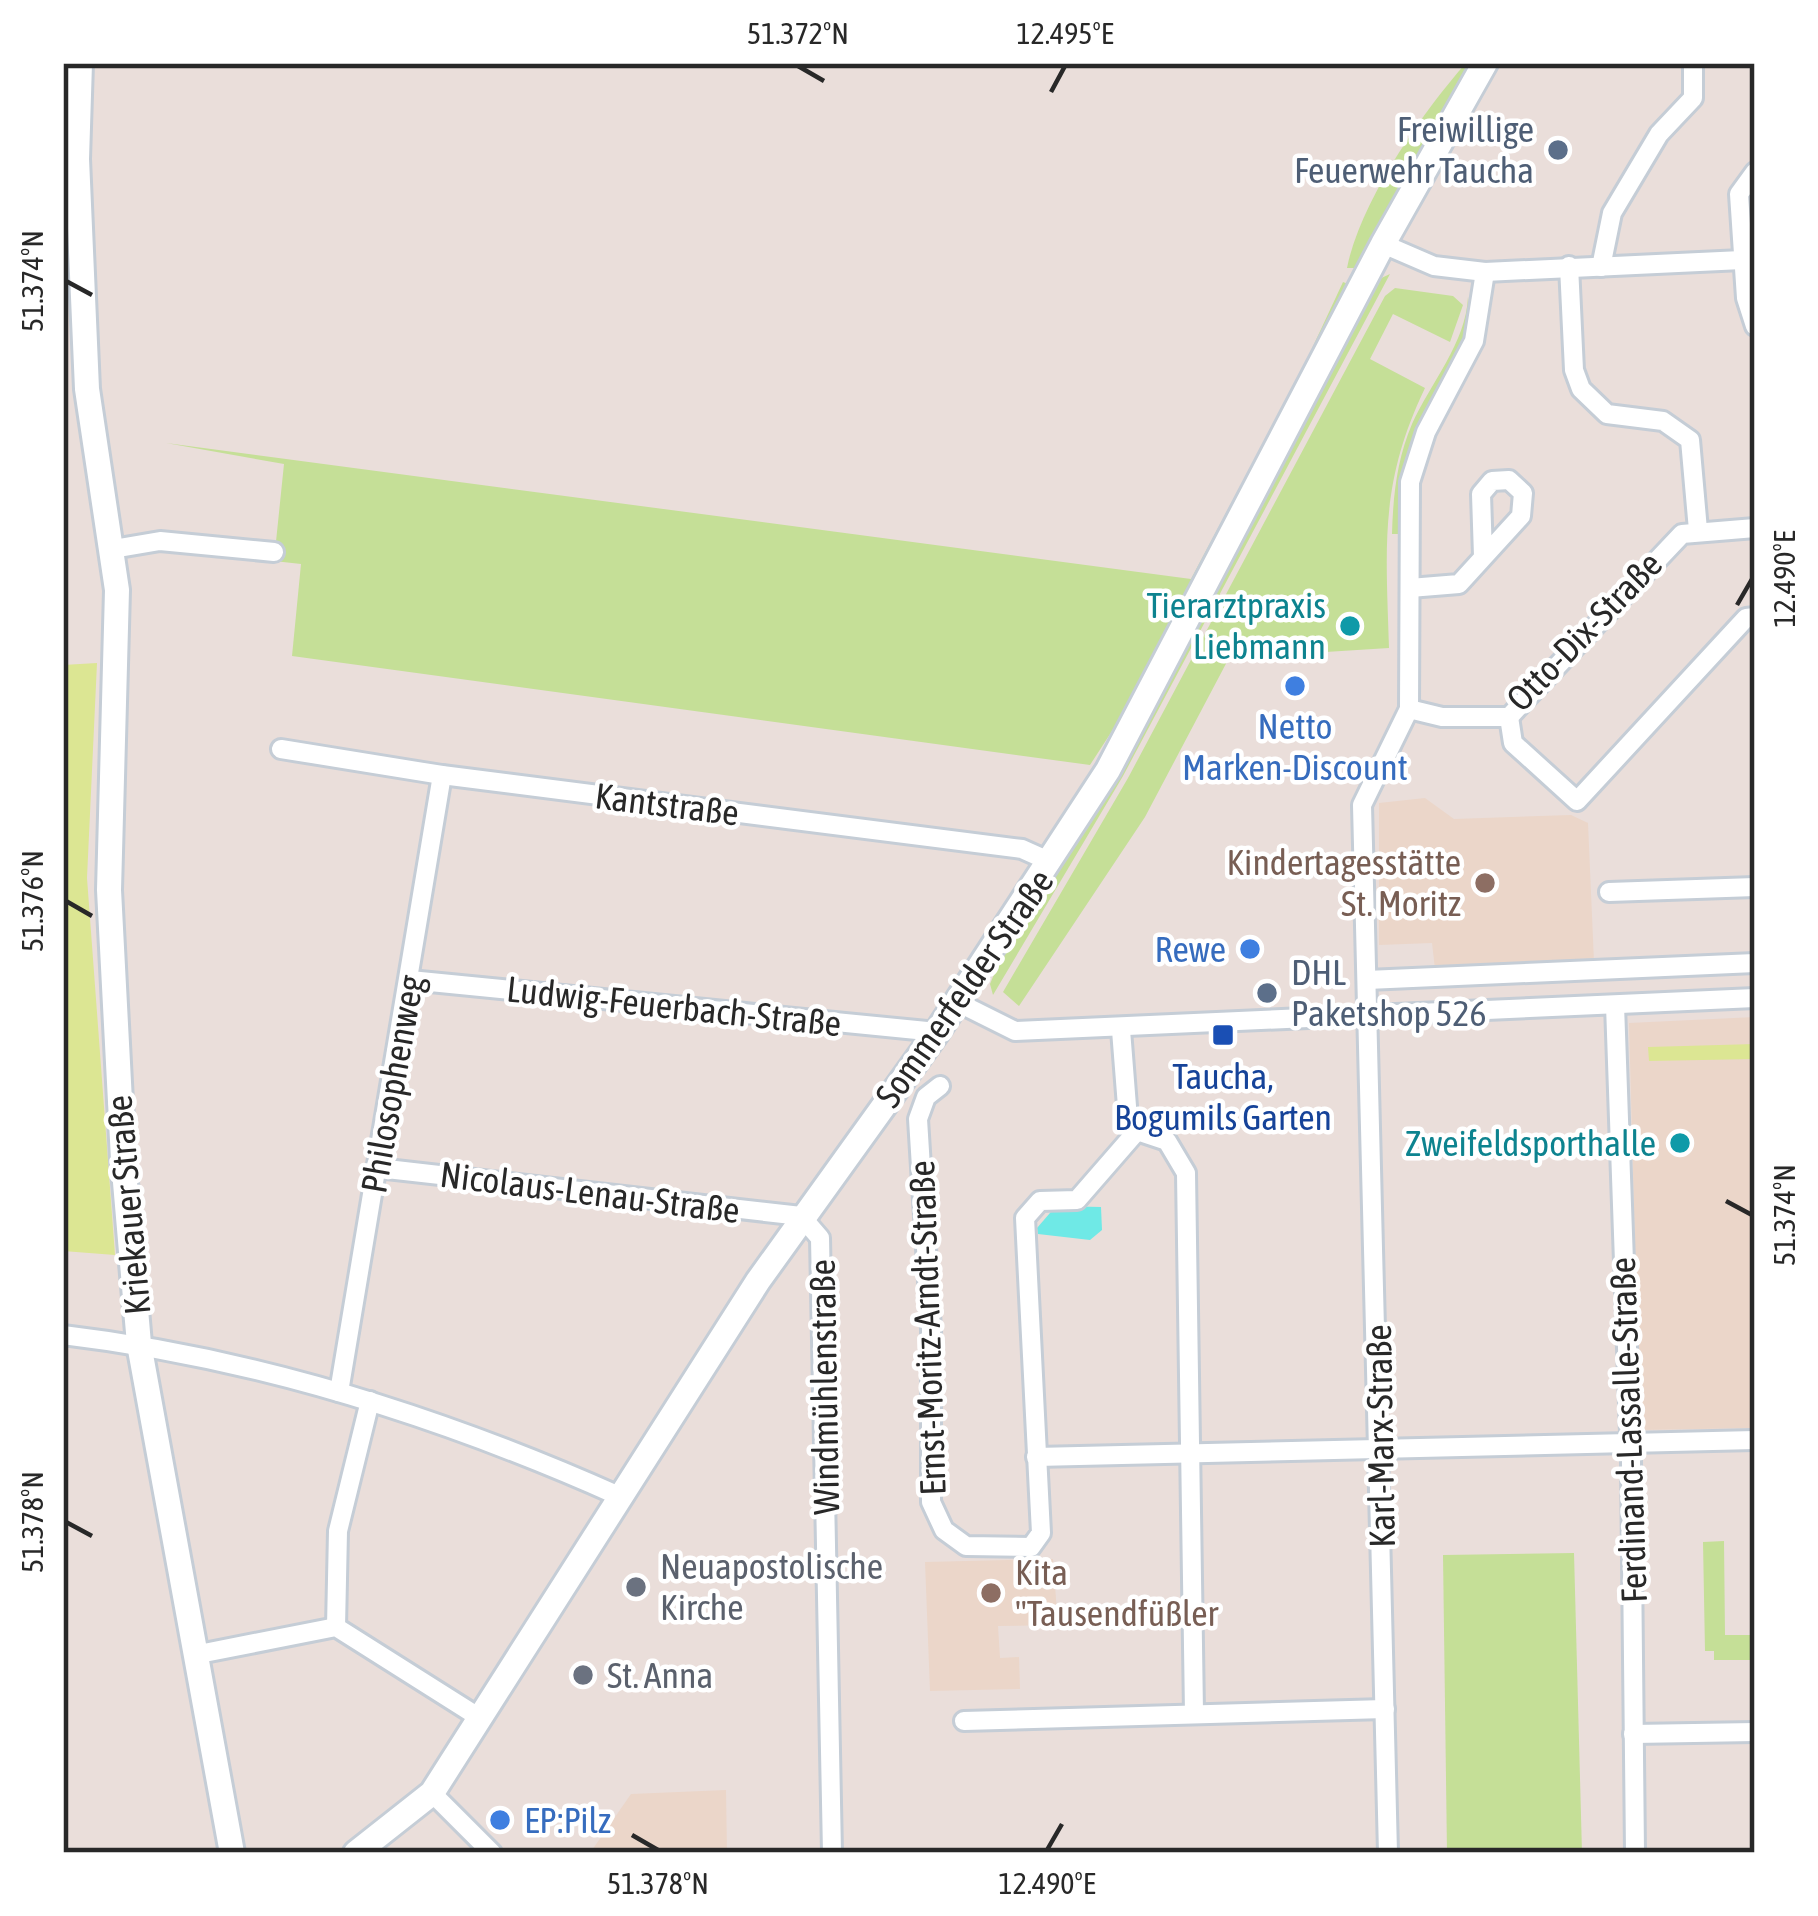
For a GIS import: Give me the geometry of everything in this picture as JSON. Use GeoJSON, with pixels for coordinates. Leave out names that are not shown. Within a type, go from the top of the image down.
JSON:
{"type":"FeatureCollection","features":[{"type":"Feature","properties":{"kind":"main road","name":"Kriekauer Straße"},"geometry":{"type":"LineString","coordinates":[[80,63],[77,159],[87,389],[113,548],[118,663],[109,890],[123,1159],[140,1344],[232,1853]]}},
{"type":"Feature","properties":{"kind":"main road","name":"Sommerfelder Straße"},"geometry":{"type":"LineString","coordinates":[[356,1853],[432,1793],[801,1216],[937,1032],[1051,862],[1108,770],[1383,244],[1485,63]]}},
{"type":"Feature","properties":{"kind":"street"},"geometry":{"type":"LineString","coordinates":[[1601,267],[1612,213],[1659,134],[1694,98],[1693,63]]}},
{"type":"Feature","properties":{"kind":"street"},"geometry":{"type":"LineString","coordinates":[[1755,172],[1739,194],[1742,260],[1755,326]]}},
{"type":"Feature","properties":{"kind":"street"},"geometry":{"type":"LineString","coordinates":[[1383,244],[1434,266],[1485,272],[1742,260]]}},
{"type":"Feature","properties":{"kind":"street"},"geometry":{"type":"LineString","coordinates":[[1570,266],[1574,370],[1581,389],[1607,414],[1663,421],[1690,440],[1699,530]]}},
{"type":"Feature","properties":{"kind":"street"},"geometry":{"type":"LineString","coordinates":[[1409,709],[1408,514],[1415,460],[1474,341],[1485,272]]}},
{"type":"Feature","properties":{"kind":"street","name":"Otto-Dix-Straße"},"geometry":{"type":"LineString","coordinates":[[1409,709],[1442,717],[1509,718],[1666,548],[1699,530],[1755,528]]}},
{"type":"Feature","properties":{"kind":"street"},"geometry":{"type":"LineString","coordinates":[[113,548],[160,542],[274,552]]}},
{"type":"Feature","properties":{"kind":"street"},"geometry":{"type":"LineString","coordinates":[[1409,588],[1459,584],[1483,556]]}},
{"type":"Feature","properties":{"kind":"street"},"geometry":{"type":"LineString","coordinates":[[1509,718],[1513,743],[1577,801],[1746,618],[1755,617]]}},
{"type":"Feature","properties":{"kind":"street","name":"Karl-Marx-Straße"},"geometry":{"type":"LineString","coordinates":[[1388,1853],[1363,805],[1409,709]]}},
{"type":"Feature","properties":{"kind":"street","name":"Kantstraße"},"geometry":{"type":"LineString","coordinates":[[281,749],[442,775],[1022,849],[1051,862]]}},
{"type":"Feature","properties":{"kind":"street","name":"Philosophenweg"},"geometry":{"type":"LineString","coordinates":[[339,1392],[442,775]]}},
{"type":"Feature","properties":{"kind":"street"},"geometry":{"type":"LineString","coordinates":[[1609,892],[1755,887]]}},
{"type":"Feature","properties":{"kind":"street"},"geometry":{"type":"LineString","coordinates":[[1367,980],[1755,963]]}},
{"type":"Feature","properties":{"kind":"street","name":"Ludwig-Feuerbach-Straße"},"geometry":{"type":"LineString","coordinates":[[410,980],[937,1032]]}},
{"type":"Feature","properties":{"kind":"street"},"geometry":{"type":"LineString","coordinates":[[956,1002],[1015,1031],[1368,1019],[1755,998]]}},
{"type":"Feature","properties":{"kind":"street","name":"Ferdinand-Lassalle-Straße"},"geometry":{"type":"LineString","coordinates":[[1615,1005],[1637,1725],[1633,1734],[1635,1853]]}},
{"type":"Feature","properties":{"kind":"street"},"geometry":{"type":"LineString","coordinates":[[1121,1030],[1126,1114],[1138,1131],[1167,1141],[1186,1173],[1194,1713]]}},
{"type":"Feature","properties":{"kind":"street","name":"Ernst-Moritz-Arndt-Straße"},"geometry":{"type":"LineString","coordinates":[[940,1086],[924,1101],[918,1123],[931,1330],[929,1491],[944,1530],[973,1549],[1034,1546],[1041,1533],[1023,1222],[1040,1201],[1077,1200],[1138,1131]]}},
{"type":"Feature","properties":{"kind":"street","name":"Nicolaus-Lenau-Straße"},"geometry":{"type":"LineString","coordinates":[[378,1168],[801,1216]]}},
{"type":"Feature","properties":{"kind":"street","name":"Windmühlenstraße"},"geometry":{"type":"LineString","coordinates":[[801,1216],[820,1238],[832,1853]]}},
{"type":"Feature","properties":{"kind":"street"},"geometry":{"type":"LineString","coordinates":[[63,1335],[140,1344],[339,1392],[491,1438],[619,1496]]}},
{"type":"Feature","properties":{"kind":"street"},"geometry":{"type":"LineString","coordinates":[[336,1627],[340,1518],[370,1401]]}},
{"type":"Feature","properties":{"kind":"street"},"geometry":{"type":"LineString","coordinates":[[1036,1457],[1755,1440]]}},
{"type":"Feature","properties":{"kind":"street"},"geometry":{"type":"LineString","coordinates":[[194,1655],[336,1627],[480,1718]]}},
{"type":"Feature","properties":{"kind":"street"},"geometry":{"type":"LineString","coordinates":[[964,1721],[1384,1709]]}},
{"type":"Feature","properties":{"kind":"street"},"geometry":{"type":"LineString","coordinates":[[1633,1734],[1755,1732]]}},
{"type":"Feature","properties":{"kind":"street"},"geometry":{"type":"LineString","coordinates":[[432,1793],[492,1853]]}},
{"type":"Feature","properties":{"kind":"shaded area","name":"Kindertagesstätte St. Moritz"},"geometry":{"type":"Polygon","coordinates":[[[1425,798],[1454,819],[1571,815],[1588,823],[1594,962],[1435,969],[1432,943],[1379,945],[1379,803],[1425,798]]]}},
{"type":"Feature","properties":{"kind":"shaded area"},"geometry":{"type":"Polygon","coordinates":[[[1755,1017],[1755,1428],[1640,1430],[1629,1023],[1755,1017]]]}},
{"type":"Feature","properties":{"kind":"shaded area","name":"Kita \"Tausendfüßler"},"geometry":{"type":"Polygon","coordinates":[[[1053,1559],[1058,1625],[998,1626],[1000,1658],[1019,1657],[1020,1689],[930,1691],[925,1562],[1053,1559]]]}},
{"type":"Feature","properties":{"kind":"shaded area"},"geometry":{"type":"Polygon","coordinates":[[[726,1790],[727,1853],[590,1853],[631,1794],[726,1790]]]}},
{"type":"Feature","properties":{"kind":"green space"},"geometry":{"type":"Polygon","coordinates":[[[1466,63],[1474,63],[1356,268],[1347,268],[1365,215],[1394,160],[1466,63]]]}},
{"type":"Feature","properties":{"kind":"green space"},"geometry":{"type":"Polygon","coordinates":[[[1390,274],[1123,776],[993,995],[990,984],[1000,960],[1116,771],[1377,280],[1390,274]]]}},
{"type":"Feature","properties":{"kind":"green space"},"geometry":{"type":"Polygon","coordinates":[[[1343,282],[1348,284],[1326,338],[1149,674],[1090,765],[292,656],[301,564],[274,561],[284,464],[166,443],[1191,579],[1301,372],[1343,282]]]}},
{"type":"Feature","properties":{"kind":"green space"},"geometry":{"type":"Polygon","coordinates":[[[1395,288],[1453,296],[1463,305],[1450,342],[1393,314],[1370,359],[1425,388],[1393,486],[1387,546],[1389,648],[1229,658],[1145,817],[1019,1006],[1003,992],[1128,778],[1385,296],[1395,288]]]}},
{"type":"Feature","properties":{"kind":"green space"},"geometry":{"type":"Polygon","coordinates":[[[1468,297],[1471,324],[1403,484],[1399,534],[1392,534],[1397,478],[1407,437],[1461,331],[1468,297]]]}},
{"type":"Feature","properties":{"kind":"green space"},"geometry":{"type":"Polygon","coordinates":[[[97,663],[87,878],[115,1255],[63,1251],[63,665],[97,663]]]}},
{"type":"Feature","properties":{"kind":"green space"},"geometry":{"type":"Polygon","coordinates":[[[1755,1044],[1755,1059],[1649,1061],[1648,1047],[1755,1044]]]}},
{"type":"Feature","properties":{"kind":"green space"},"geometry":{"type":"Polygon","coordinates":[[[1724,1541],[1725,1635],[1755,1635],[1755,1660],[1714,1660],[1714,1651],[1705,1651],[1703,1542],[1724,1541]]]}},
{"type":"Feature","properties":{"kind":"green space"},"geometry":{"type":"Polygon","coordinates":[[[1574,1553],[1582,1853],[1447,1853],[1443,1555],[1574,1553]]]}},
{"type":"Feature","properties":{"kind":"water"},"geometry":{"type":"Polygon","coordinates":[[[1056,1206],[1101,1207],[1102,1230],[1090,1240],[1038,1234],[1037,1228],[1056,1206]]]}},
{"type":"Feature","properties":{"kind":"place","name":"Freiwillige Feuerwehr Taucha"},"geometry":{"type":"Point","coordinates":[1558,150]}},
{"type":"Feature","properties":{"kind":"place","name":"Tierarztpraxis Liebmann"},"geometry":{"type":"Point","coordinates":[1350,626]}},
{"type":"Feature","properties":{"kind":"place","name":"Netto Marken-Discount"},"geometry":{"type":"Point","coordinates":[1295,686]}},
{"type":"Feature","properties":{"kind":"place","name":"Kindertagesstätte St. Moritz"},"geometry":{"type":"Point","coordinates":[1485,883]}},
{"type":"Feature","properties":{"kind":"place","name":"Rewe"},"geometry":{"type":"Point","coordinates":[1250,949]}},
{"type":"Feature","properties":{"kind":"place","name":"DHL Paketshop 526"},"geometry":{"type":"Point","coordinates":[1267,993]}},
{"type":"Feature","properties":{"kind":"place","name":"Taucha, Bogumils Garten"},"geometry":{"type":"Point","coordinates":[1223,1035]}},
{"type":"Feature","properties":{"kind":"place","name":"Zweifeldsporthalle"},"geometry":{"type":"Point","coordinates":[1680,1143]}},
{"type":"Feature","properties":{"kind":"place","name":"Neuapostolische Kirche"},"geometry":{"type":"Point","coordinates":[636,1587]}},
{"type":"Feature","properties":{"kind":"place","name":"Kita \"Tausendfüßler"},"geometry":{"type":"Point","coordinates":[991,1593]}},
{"type":"Feature","properties":{"kind":"place","name":"St. Anna"},"geometry":{"type":"Point","coordinates":[583,1675]}},
{"type":"Feature","properties":{"kind":"place","name":"EP:Pilz"},"geometry":{"type":"Point","coordinates":[500,1820]}}]}
